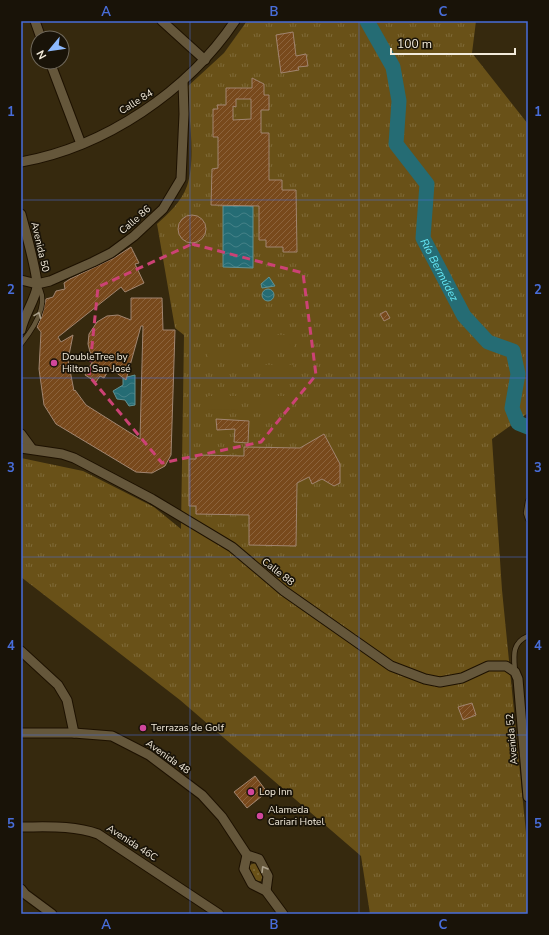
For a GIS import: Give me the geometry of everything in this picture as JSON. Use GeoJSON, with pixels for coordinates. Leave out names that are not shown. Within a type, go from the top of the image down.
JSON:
{"type":"FeatureCollection","features":[{"type":"Feature","properties":{"kind":"street"},"geometry":{"type":"LineString","coordinates":[[162,21],[205,60]]}},
{"type":"Feature","properties":{"kind":"street","name":"Calle 84"},"geometry":{"type":"LineString","coordinates":[[21,162],[81,144],[134,118],[183,81],[205,60],[235,21]]}},
{"type":"Feature","properties":{"kind":"street"},"geometry":{"type":"LineString","coordinates":[[53,70],[81,144]]}},
{"type":"Feature","properties":{"kind":"street","name":"Calle 86"},"geometry":{"type":"LineString","coordinates":[[37,284],[72,272],[111,253],[145,227],[163,209],[181,179],[184,114],[183,81]]}},
{"type":"Feature","properties":{"kind":"street","name":"Avenida 50"},"geometry":{"type":"LineString","coordinates":[[21,214],[37,284],[34,298],[24,318],[21,330]]}},
{"type":"Feature","properties":{"kind":"street"},"geometry":{"type":"LineString","coordinates":[[21,280],[37,284]]}},
{"type":"Feature","properties":{"kind":"street"},"geometry":{"type":"LineString","coordinates":[[21,434],[32,449]]}},
{"type":"Feature","properties":{"kind":"street","name":"Calle 88"},"geometry":{"type":"LineString","coordinates":[[21,448],[62,454],[100,471],[232,547],[284,591],[391,666],[426,679],[440,682],[462,678],[488,666],[506,666],[516,676]]}},
{"type":"Feature","properties":{"kind":"street"},"geometry":{"type":"LineString","coordinates":[[21,651],[58,686],[67,700],[74,733]]}},
{"type":"Feature","properties":{"kind":"street","name":"Avenida 52"},"geometry":{"type":"LineString","coordinates":[[516,676],[528,797]]}},
{"type":"Feature","properties":{"kind":"street","name":"Avenida 48"},"geometry":{"type":"LineString","coordinates":[[21,733],[74,733],[112,736],[149,755],[202,795],[222,816],[247,855],[258,859],[268,876],[266,891]]}},
{"type":"Feature","properties":{"kind":"street","name":"Avenida 46C"},"geometry":{"type":"LineString","coordinates":[[21,827],[64,827],[85,829],[98,834],[219,914]]}},
{"type":"Feature","properties":{"kind":"street"},"geometry":{"type":"LineString","coordinates":[[247,855],[244,869],[252,884],[266,891],[279,913]]}},
{"type":"Feature","properties":{"kind":"street"},"geometry":{"type":"LineString","coordinates":[[21,889],[25,894],[52,914]]}},
{"type":"Feature","properties":{"kind":"lane"},"geometry":{"type":"LineString","coordinates":[[21,344],[32,328],[41,305],[43,297],[42,290],[37,284]]}},
{"type":"Feature","properties":{"kind":"lane"},"geometry":{"type":"LineString","coordinates":[[528,501],[526,513],[528,519]]}},
{"type":"Feature","properties":{"kind":"lane"},"geometry":{"type":"LineString","coordinates":[[516,676],[514,650],[521,639],[528,636]]}},
{"type":"Feature","properties":{"kind":"highlighted area"},"geometry":{"type":"Polygon","coordinates":[[[192,244],[303,273],[316,375],[261,442],[162,463],[89,376],[98,287],[192,244]]]}},
{"type":"Feature","properties":{"kind":"green space"},"geometry":{"type":"Polygon","coordinates":[[[247,21],[476,21],[472,53],[528,124],[528,413],[492,439],[502,590],[528,853],[528,914],[370,914],[361,856],[180,700],[21,577],[21,458],[83,471],[154,507],[181,529],[184,335],[175,328],[157,224],[170,212],[182,197],[190,175],[191,137],[187,87],[224,53],[247,21]]]}},
{"type":"Feature","properties":{"kind":"green space"},"geometry":{"type":"Polygon","coordinates":[[[264,335],[294,335],[294,349],[264,349],[264,335]]]}},
{"type":"Feature","properties":{"kind":"green space"},"geometry":{"type":"Polygon","coordinates":[[[208,349],[238,349],[238,363],[208,363],[208,349]]]}},
{"type":"Feature","properties":{"kind":"green space"},"geometry":{"type":"Polygon","coordinates":[[[263,365],[293,365],[293,378],[263,378],[263,365]]]}},
{"type":"Feature","properties":{"kind":"green space"},"geometry":{"type":"Polygon","coordinates":[[[208,396],[238,396],[238,410],[208,409],[208,396]]]}},
{"type":"Feature","properties":{"kind":"green space"},"geometry":{"type":"Polygon","coordinates":[[[262,396],[292,396],[292,410],[262,410],[262,396]]]}},
{"type":"Feature","properties":{"kind":"green space"},"geometry":{"type":"Polygon","coordinates":[[[257,863],[263,873],[261,881],[255,882],[247,870],[248,865],[257,863]]]}},
{"type":"Feature","properties":{"kind":"water"},"geometry":{"type":"Polygon","coordinates":[[[223,206],[253,206],[253,268],[223,267],[223,206]]]}},
{"type":"Feature","properties":{"kind":"water"},"geometry":{"type":"Polygon","coordinates":[[[269,277],[275,286],[262,288],[261,284],[269,277]]]}},
{"type":"Feature","properties":{"kind":"water"},"geometry":{"type":"Polygon","coordinates":[[[268,289],[272,291],[274,295],[272,299],[268,301],[264,299],[262,295],[264,291],[268,289]]]}},
{"type":"Feature","properties":{"kind":"water"},"geometry":{"type":"Polygon","coordinates":[[[135,375],[135,405],[129,406],[125,400],[117,399],[113,391],[123,385],[123,378],[135,375]]]}},
{"type":"Feature","properties":{"kind":"building"},"geometry":{"type":"Polygon","coordinates":[[[293,32],[296,56],[306,54],[308,66],[298,67],[299,70],[281,73],[276,35],[293,32]]]}},
{"type":"Feature","properties":{"kind":"building"},"geometry":{"type":"Polygon","coordinates":[[[252,78],[264,84],[264,95],[269,95],[269,110],[261,110],[261,133],[269,133],[269,180],[282,180],[282,190],[296,190],[297,252],[283,252],[283,247],[266,247],[266,240],[259,240],[259,206],[211,205],[212,169],[218,168],[218,137],[213,137],[213,109],[218,109],[217,105],[226,105],[226,88],[252,88],[252,78]],[[236,99],[236,107],[233,106],[233,120],[251,119],[251,99],[236,99]]]}},
{"type":"Feature","properties":{"kind":"building"},"geometry":{"type":"Polygon","coordinates":[[[192,215],[202,219],[206,229],[202,239],[192,243],[182,239],[178,229],[182,219],[192,215]]]}},
{"type":"Feature","properties":{"kind":"building","name":"DoubleTree by Hilton San José"},"geometry":{"type":"Polygon","coordinates":[[[131,247],[139,263],[135,264],[144,283],[125,292],[121,287],[58,337],[61,342],[73,335],[68,360],[74,391],[75,390],[86,405],[140,439],[143,326],[141,326],[126,380],[110,368],[104,378],[100,376],[96,382],[85,375],[94,359],[88,344],[89,334],[97,322],[107,316],[118,315],[131,320],[131,298],[162,298],[163,330],[175,330],[171,455],[165,466],[152,473],[136,472],[56,424],[44,405],[39,369],[41,332],[37,327],[42,316],[46,299],[53,297],[56,291],[65,289],[64,283],[70,279],[114,258],[131,247]]]}},
{"type":"Feature","properties":{"kind":"building"},"geometry":{"type":"Polygon","coordinates":[[[386,311],[390,318],[384,321],[380,314],[386,311]]]}},
{"type":"Feature","properties":{"kind":"building"},"geometry":{"type":"Polygon","coordinates":[[[216,419],[249,421],[248,443],[234,442],[235,429],[217,430],[216,419]]]}},
{"type":"Feature","properties":{"kind":"building"},"geometry":{"type":"Polygon","coordinates":[[[324,434],[340,464],[340,483],[334,486],[322,479],[312,484],[309,477],[297,483],[296,546],[249,545],[249,515],[196,514],[196,506],[189,506],[189,459],[196,459],[196,455],[244,456],[244,447],[300,448],[324,434]]]}},
{"type":"Feature","properties":{"kind":"building"},"geometry":{"type":"Polygon","coordinates":[[[472,703],[476,715],[463,720],[458,707],[472,703]]]}},
{"type":"Feature","properties":{"kind":"building","name":"Lop Inn"},"geometry":{"type":"Polygon","coordinates":[[[255,776],[267,792],[247,808],[234,792],[255,776]]]}},
{"type":"Feature","properties":{"kind":"waterway","name":"Río Bermúdez"},"geometry":{"type":"LineString","coordinates":[[367,21],[393,67],[399,101],[396,144],[427,184],[423,238],[464,316],[488,342],[513,351],[518,374],[512,408],[518,423],[528,427]]}},
{"type":"Feature","properties":{"kind":"place","name":"DoubleTree by Hilton San José"},"geometry":{"type":"Point","coordinates":[54,363]}},
{"type":"Feature","properties":{"kind":"place","name":"Terrazas de Golf"},"geometry":{"type":"Point","coordinates":[143,728]}},
{"type":"Feature","properties":{"kind":"place","name":"Lop Inn"},"geometry":{"type":"Point","coordinates":[251,792]}},
{"type":"Feature","properties":{"kind":"place","name":"Alameda Cariari Hotel"},"geometry":{"type":"Point","coordinates":[260,816]}}]}
